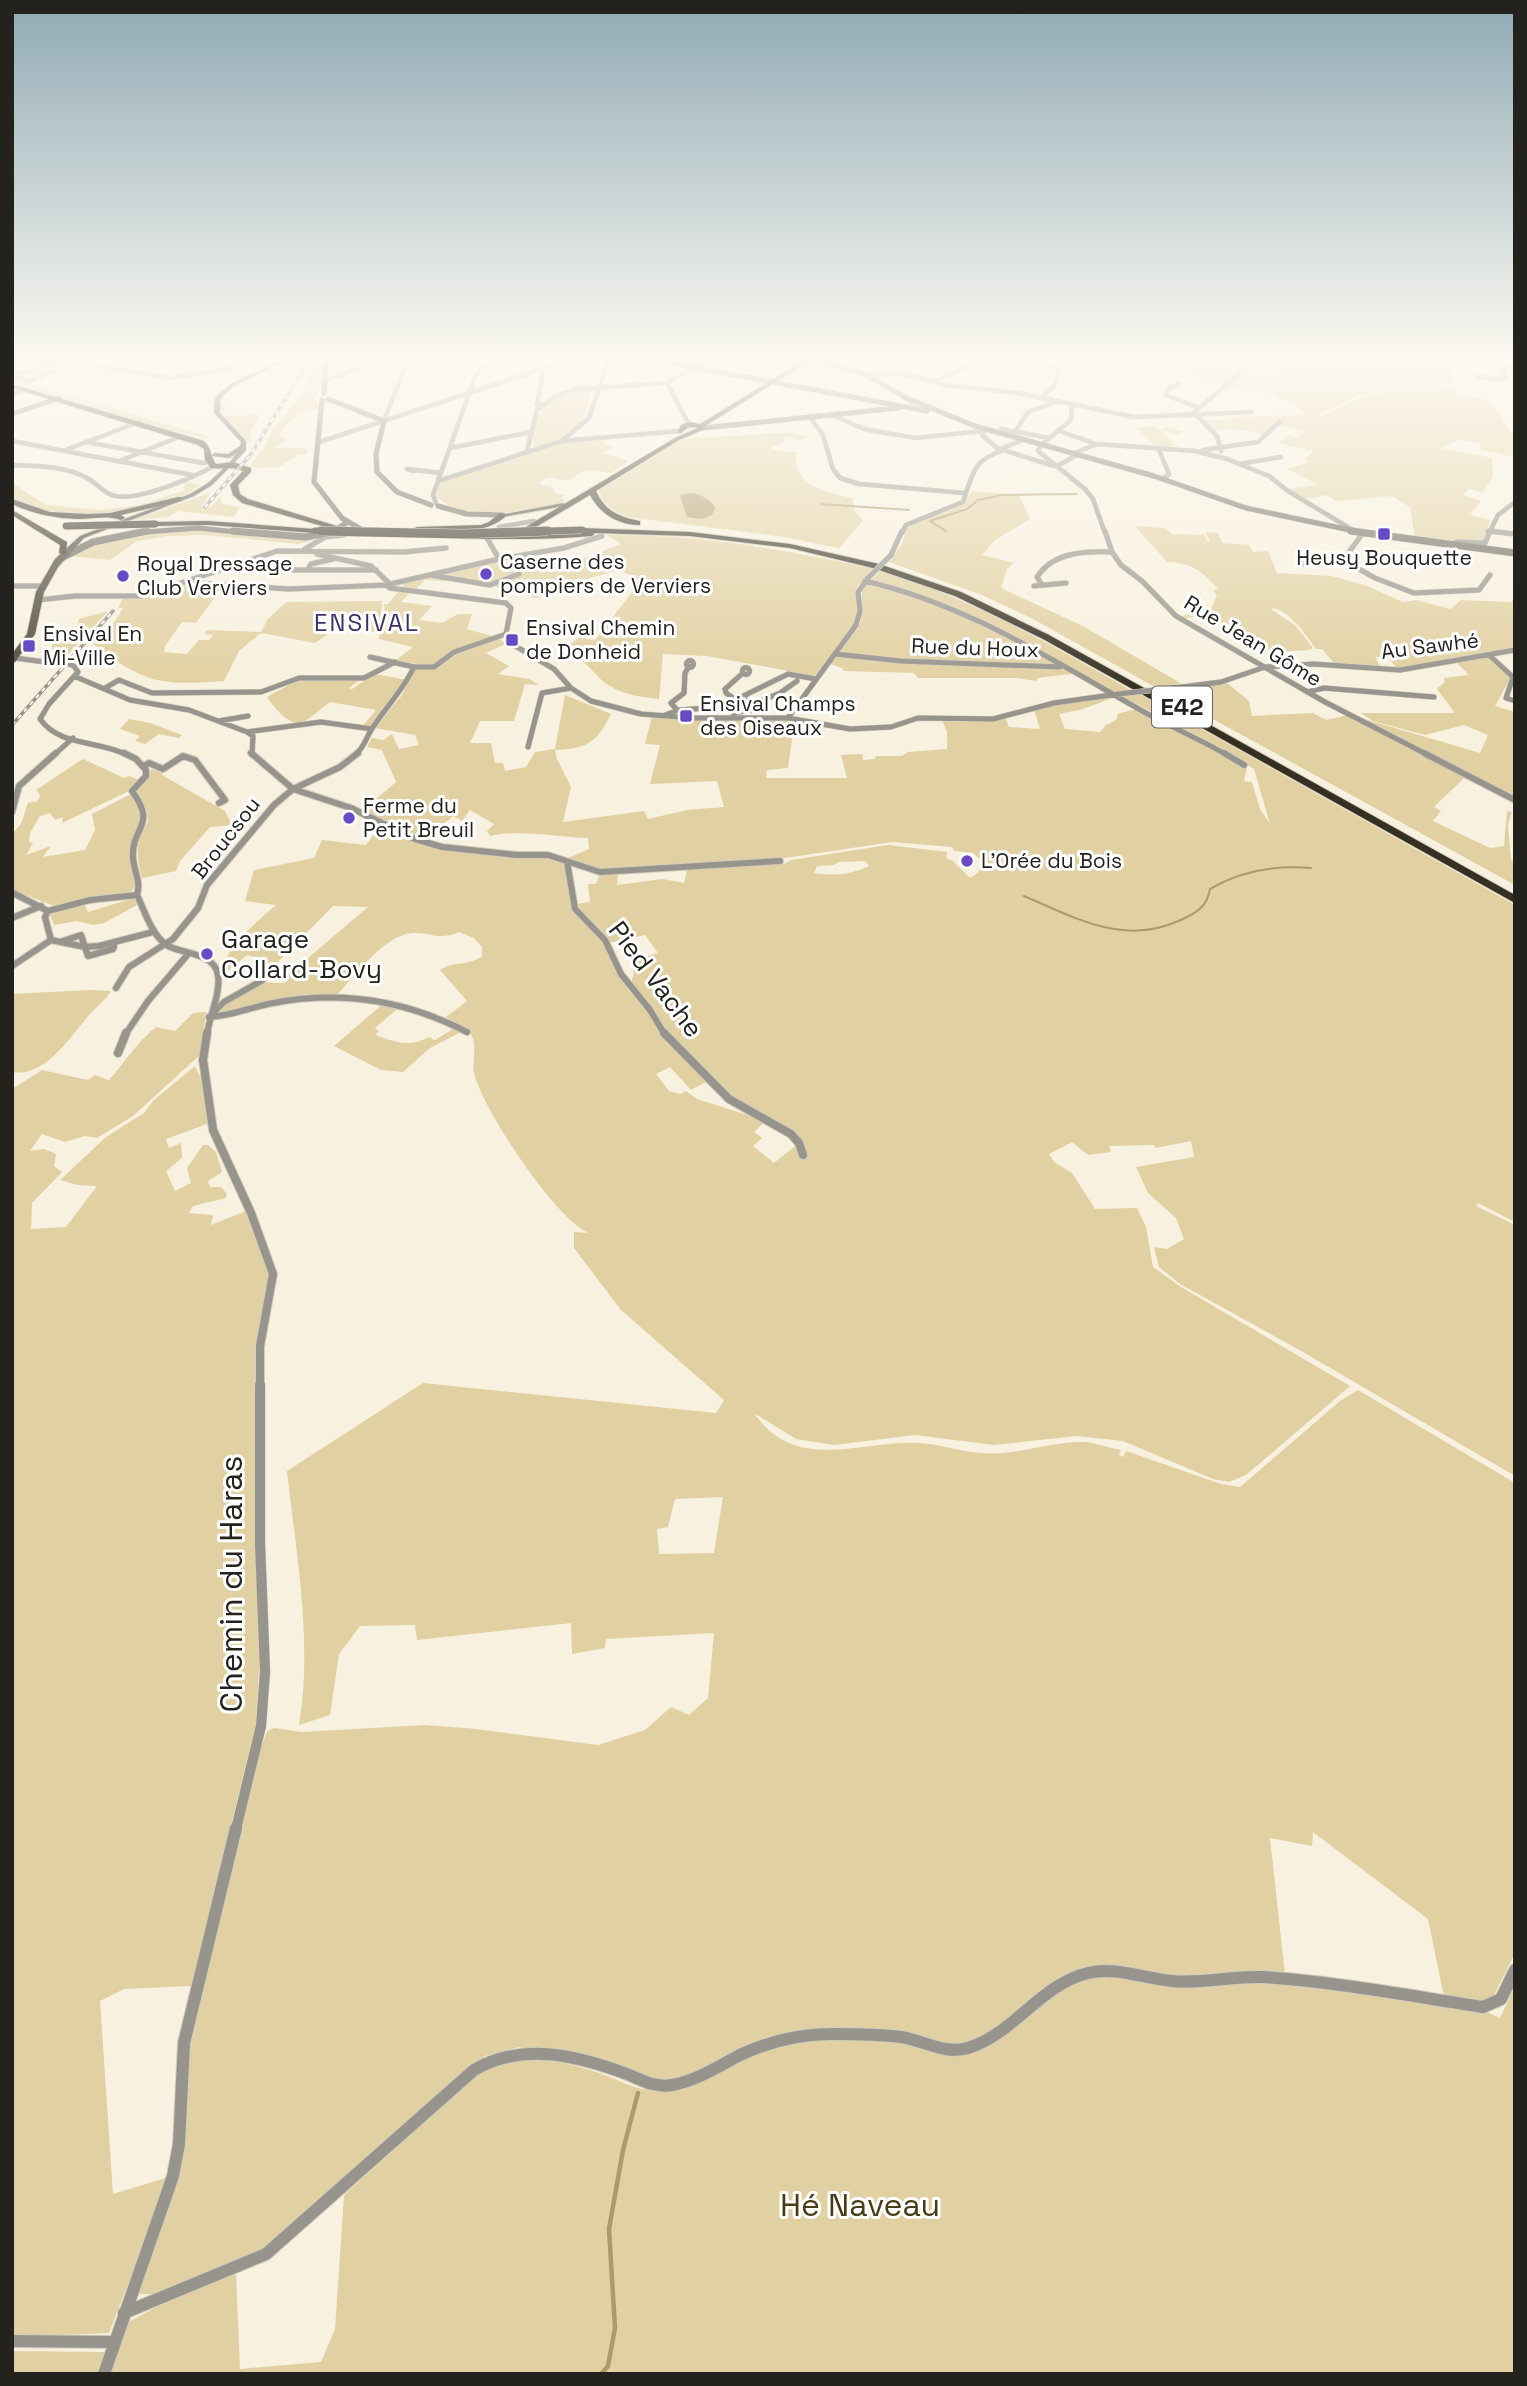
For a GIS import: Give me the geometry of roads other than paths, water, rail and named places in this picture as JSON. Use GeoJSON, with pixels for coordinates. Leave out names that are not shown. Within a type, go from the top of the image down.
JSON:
{"type":"FeatureCollection","features":[{"type":"Feature","properties":{"kind":"highway"},"geometry":{"type":"LineString","coordinates":[[237,467],[248,470],[234,485],[242,500],[328,527],[343,523],[366,533],[684,535],[781,547],[876,566]]}},
{"type":"Feature","properties":{"kind":"highway"},"geometry":{"type":"LineString","coordinates":[[581,496],[627,467]]}},
{"type":"Feature","properties":{"kind":"highway"},"geometry":{"type":"LineString","coordinates":[[487,535],[514,529],[581,496],[630,467]]}},
{"type":"Feature","properties":{"kind":"highway"},"geometry":{"type":"LineString","coordinates":[[592,490],[596,500],[610,516],[624,521],[770,537],[836,552]]}},
{"type":"Feature","properties":{"kind":"highway"},"geometry":{"type":"LineString","coordinates":[[581,496],[596,500]]}},
{"type":"Feature","properties":{"kind":"highway"},"geometry":{"type":"LineString","coordinates":[[12,500],[32,510],[51,514],[106,516],[178,499]]}},
{"type":"Feature","properties":{"kind":"highway","name":"E42"},"geometry":{"type":"LineString","coordinates":[[12,506],[33,517],[61,525]]}},
{"type":"Feature","properties":{"kind":"highway"},"geometry":{"type":"LineString","coordinates":[[12,512],[64,544],[61,558]]}},
{"type":"Feature","properties":{"kind":"highway","name":"E42"},"geometry":{"type":"LineString","coordinates":[[12,512],[61,525],[189,523],[463,534],[582,528],[668,532],[806,549],[876,566],[958,594],[1036,632],[1515,900]]}},
{"type":"Feature","properties":{"kind":"highway"},"geometry":{"type":"LineString","coordinates":[[521,535],[520,530],[542,515]]}},
{"type":"Feature","properties":{"kind":"highway"},"geometry":{"type":"LineString","coordinates":[[521,535],[542,515]]}},
{"type":"Feature","properties":{"kind":"highway"},"geometry":{"type":"LineString","coordinates":[[106,516],[119,522]]}},
{"type":"Feature","properties":{"kind":"highway","name":"E42"},"geometry":{"type":"LineString","coordinates":[[155,523],[213,520],[315,530],[470,531],[634,527],[721,533],[836,552],[933,580],[1023,619],[1515,892]]}},
{"type":"Feature","properties":{"kind":"highway"},"geometry":{"type":"LineString","coordinates":[[383,530],[477,527],[496,520]]}},
{"type":"Feature","properties":{"kind":"highway"},"geometry":{"type":"LineString","coordinates":[[189,523],[243,528],[288,537]]}},
{"type":"Feature","properties":{"kind":"highway"},"geometry":{"type":"LineString","coordinates":[[45,533],[74,539]]}},
{"type":"Feature","properties":{"kind":"main road"},"geometry":{"type":"LineString","coordinates":[[61,558],[91,535],[200,488],[215,467]]}},
{"type":"Feature","properties":{"kind":"main road"},"geometry":{"type":"LineString","coordinates":[[13,659],[31,634],[42,586],[74,539],[192,495],[210,484],[216,467]]}},
{"type":"Feature","properties":{"kind":"main road"},"geometry":{"type":"LineString","coordinates":[[496,520],[524,512],[542,515]]}},
{"type":"Feature","properties":{"kind":"street"},"geometry":{"type":"LineString","coordinates":[[41,467],[61,469],[86,477],[116,496],[129,496],[172,483],[209,467]]}},
{"type":"Feature","properties":{"kind":"street"},"geometry":{"type":"LineString","coordinates":[[157,467],[193,475]]}},
{"type":"Feature","properties":{"kind":"street"},"geometry":{"type":"LineString","coordinates":[[61,558],[86,545],[157,530],[214,529],[288,537],[317,536],[343,523],[314,482],[316,467]]}},
{"type":"Feature","properties":{"kind":"street"},"geometry":{"type":"LineString","coordinates":[[376,467],[377,472],[400,493],[435,505],[496,520],[542,515]]}},
{"type":"Feature","properties":{"kind":"street"},"geometry":{"type":"LineString","coordinates":[[435,505],[433,495],[443,467]]}},
{"type":"Feature","properties":{"kind":"street"},"geometry":{"type":"LineString","coordinates":[[438,481],[479,467]]}},
{"type":"Feature","properties":{"kind":"street"},"geometry":{"type":"LineString","coordinates":[[832,467],[840,478],[859,484],[965,493]]}},
{"type":"Feature","properties":{"kind":"street"},"geometry":{"type":"LineString","coordinates":[[788,718],[856,625],[860,611],[858,592],[898,547],[906,525],[958,506],[967,497],[965,493],[977,467]]}},
{"type":"Feature","properties":{"kind":"street","name":"Rue Jean Gôme"},"geometry":{"type":"LineString","coordinates":[[1058,467],[1093,499],[1112,552],[1121,565],[1139,578],[1177,616],[1307,692],[1515,800]]}},
{"type":"Feature","properties":{"kind":"street"},"geometry":{"type":"LineString","coordinates":[[1122,467],[1237,506],[1360,533],[1515,553]]}},
{"type":"Feature","properties":{"kind":"street"},"geometry":{"type":"LineString","coordinates":[[1163,479],[1169,474],[1166,467]]}},
{"type":"Feature","properties":{"kind":"street"},"geometry":{"type":"LineString","coordinates":[[1248,467],[1269,475],[1288,491],[1360,533]]}},
{"type":"Feature","properties":{"kind":"street"},"geometry":{"type":"LineString","coordinates":[[414,471],[441,473]]}},
{"type":"Feature","properties":{"kind":"street"},"geometry":{"type":"LineString","coordinates":[[1425,541],[1485,544],[1488,531],[1501,511],[1515,502]]}},
{"type":"Feature","properties":{"kind":"street"},"geometry":{"type":"LineString","coordinates":[[1488,531],[1515,534]]}},
{"type":"Feature","properties":{"kind":"street"},"geometry":{"type":"LineString","coordinates":[[305,550],[325,537],[366,533]]}},
{"type":"Feature","properties":{"kind":"street"},"geometry":{"type":"LineString","coordinates":[[1343,560],[1359,541],[1360,533]]}},
{"type":"Feature","properties":{"kind":"street"},"geometry":{"type":"LineString","coordinates":[[424,551],[426,535]]}},
{"type":"Feature","properties":{"kind":"street"},"geometry":{"type":"LineString","coordinates":[[487,535],[499,559]]}},
{"type":"Feature","properties":{"kind":"street"},"geometry":{"type":"LineString","coordinates":[[305,550],[367,564],[376,570],[390,589],[430,575],[564,548],[602,536]]}},
{"type":"Feature","properties":{"kind":"street"},"geometry":{"type":"LineString","coordinates":[[38,600],[75,596],[142,596],[272,551],[424,551],[446,548]]}},
{"type":"Feature","properties":{"kind":"street"},"geometry":{"type":"LineString","coordinates":[[308,569],[312,564],[362,551]]}},
{"type":"Feature","properties":{"kind":"street"},"geometry":{"type":"LineString","coordinates":[[1042,585],[1037,577],[1040,570],[1067,555],[1090,551],[1112,552]]}},
{"type":"Feature","properties":{"kind":"street"},"geometry":{"type":"LineString","coordinates":[[1304,555],[1343,560],[1375,578],[1414,593],[1479,590],[1490,575]]}},
{"type":"Feature","properties":{"kind":"street"},"geometry":{"type":"LineString","coordinates":[[1304,564],[1311,558]]}},
{"type":"Feature","properties":{"kind":"street"},"geometry":{"type":"LineString","coordinates":[[233,565],[245,569],[376,570]]}},
{"type":"Feature","properties":{"kind":"street"},"geometry":{"type":"LineString","coordinates":[[430,575],[436,579],[490,584],[519,574]]}},
{"type":"Feature","properties":{"kind":"street"},"geometry":{"type":"LineString","coordinates":[[867,579],[923,596],[1009,635],[1116,694],[1143,712],[1211,744],[1244,765]]}},
{"type":"Feature","properties":{"kind":"street"},"geometry":{"type":"LineString","coordinates":[[183,583],[289,589],[387,584]]}},
{"type":"Feature","properties":{"kind":"street"},"geometry":{"type":"LineString","coordinates":[[1034,586],[1066,583]]}},
{"type":"Feature","properties":{"kind":"street"},"geometry":{"type":"LineString","coordinates":[[370,657],[414,667],[436,666],[454,652],[506,634],[511,608],[506,603],[399,585]]}},
{"type":"Feature","properties":{"kind":"street"},"geometry":{"type":"LineString","coordinates":[[12,586],[42,586]]}},
{"type":"Feature","properties":{"kind":"street","name":"Au Sawhé"},"geometry":{"type":"LineString","coordinates":[[506,634],[512,644],[554,669],[571,688],[603,706],[662,716],[788,718],[850,729],[891,727],[918,719],[993,719],[1054,703],[1221,682],[1265,667],[1314,664],[1400,670],[1515,650]]}},
{"type":"Feature","properties":{"kind":"street","name":"Rue du Houx"},"geometry":{"type":"LineString","coordinates":[[835,654],[901,661],[1064,667],[1097,685],[1105,696]]}},
{"type":"Feature","properties":{"kind":"street"},"geometry":{"type":"LineString","coordinates":[[1489,654],[1513,677],[1506,698],[1515,701]]}},
{"type":"Feature","properties":{"kind":"street"},"geometry":{"type":"LineString","coordinates":[[13,659],[60,664]]}},
{"type":"Feature","properties":{"kind":"street"},"geometry":{"type":"LineString","coordinates":[[105,688],[119,680],[152,693],[261,692],[299,678],[364,678],[395,662]]}},
{"type":"Feature","properties":{"kind":"street"},"geometry":{"type":"LineString","coordinates":[[68,664],[77,668],[74,676],[40,719],[54,734],[118,750],[143,765],[146,776],[132,791],[142,805],[145,818],[135,843],[133,858],[139,883],[137,895],[153,932],[164,944]]}},
{"type":"Feature","properties":{"kind":"street"},"geometry":{"type":"LineString","coordinates":[[677,710],[671,703],[684,693],[685,673],[689,666]]}},
{"type":"Feature","properties":{"kind":"street","name":"Broucsou"},"geometry":{"type":"LineString","coordinates":[[117,988],[128,968],[173,939],[198,908],[208,885],[274,805],[293,789],[340,767],[363,749],[371,731],[403,690],[414,667]]}},
{"type":"Feature","properties":{"kind":"street"},"geometry":{"type":"LineString","coordinates":[[743,673],[725,689],[726,693],[752,702],[780,693],[797,681]]}},
{"type":"Feature","properties":{"kind":"street"},"geometry":{"type":"LineString","coordinates":[[662,716],[677,710],[708,709],[739,699],[784,675],[816,679]]}},
{"type":"Feature","properties":{"kind":"street"},"geometry":{"type":"LineString","coordinates":[[74,676],[138,702],[189,710],[247,732],[253,736],[250,752],[253,757],[293,789],[351,808],[415,839],[442,847],[516,855],[548,855],[600,872],[780,861]]}},
{"type":"Feature","properties":{"kind":"street"},"geometry":{"type":"LineString","coordinates":[[528,747],[542,693],[571,688]]}},
{"type":"Feature","properties":{"kind":"street"},"geometry":{"type":"LineString","coordinates":[[1307,692],[1324,688],[1434,697]]}},
{"type":"Feature","properties":{"kind":"street"},"geometry":{"type":"LineString","coordinates":[[733,713],[765,708],[761,701]]}},
{"type":"Feature","properties":{"kind":"street"},"geometry":{"type":"LineString","coordinates":[[219,721],[248,716]]}},
{"type":"Feature","properties":{"kind":"street"},"geometry":{"type":"LineString","coordinates":[[247,732],[321,722],[371,731]]}},
{"type":"Feature","properties":{"kind":"street"},"geometry":{"type":"LineString","coordinates":[[12,812],[19,786],[73,738]]}},
{"type":"Feature","properties":{"kind":"street"},"geometry":{"type":"LineString","coordinates":[[143,765],[149,763],[163,769],[183,756],[195,760],[225,800],[219,803]]}},
{"type":"Feature","properties":{"kind":"street","name":"Pied Vache"},"geometry":{"type":"LineString","coordinates":[[567,862],[575,909],[604,940],[621,974],[666,1036],[699,1066],[729,1099],[791,1134],[799,1143],[803,1155]]}},
{"type":"Feature","properties":{"kind":"street"},"geometry":{"type":"LineString","coordinates":[[13,893],[48,911]]}},
{"type":"Feature","properties":{"kind":"street"},"geometry":{"type":"LineString","coordinates":[[51,940],[45,917],[48,911],[85,901],[137,895]]}},
{"type":"Feature","properties":{"kind":"street"},"geometry":{"type":"LineString","coordinates":[[12,917],[29,900]]}},
{"type":"Feature","properties":{"kind":"street"},"geometry":{"type":"LineString","coordinates":[[12,917],[41,906]]}},
{"type":"Feature","properties":{"kind":"street"},"geometry":{"type":"LineString","coordinates":[[12,965],[51,940],[61,941],[81,935],[88,956],[113,949],[116,943],[153,932]]}},
{"type":"Feature","properties":{"kind":"street","name":"Chemin du Haras"},"geometry":{"type":"LineString","coordinates":[[104,2374],[113,2342],[174,2175],[178,2149],[179,2075],[184,2043],[261,1726],[265,1672],[258,1395],[260,1346],[273,1274],[251,1213],[213,1130],[203,1060],[209,1018],[219,979],[217,969],[203,957],[164,944]]}},
{"type":"Feature","properties":{"kind":"street"},"geometry":{"type":"LineString","coordinates":[[118,1053],[118,1046],[125,1034],[168,974],[189,953]]}},
{"type":"Feature","properties":{"kind":"street"},"geometry":{"type":"LineString","coordinates":[[209,1018],[224,1002],[263,980]]}},
{"type":"Feature","properties":{"kind":"street"},"geometry":{"type":"LineString","coordinates":[[209,1018],[311,995],[359,997],[425,1011],[467,1032]]}},
{"type":"Feature","properties":{"kind":"street"},"geometry":{"type":"LineString","coordinates":[[124,2313],[266,2255],[489,2059],[510,2054],[575,2057],[660,2086],[679,2084],[748,2050],[789,2037],[903,2038],[953,2050],[965,2049],[995,2037],[1062,1985],[1091,1972],[1114,1972],[1193,1982],[1250,1977],[1299,1980],[1483,2007],[1501,1999],[1515,1970]]}},
{"type":"Feature","properties":{"kind":"street"},"geometry":{"type":"LineString","coordinates":[[12,2341],[113,2342]]}},
{"type":"Feature","properties":{"kind":"waterway"},"geometry":{"type":"LineString","coordinates":[[946,531],[930,521],[967,509],[978,500],[1002,495],[1077,494]]}},
{"type":"Feature","properties":{"kind":"waterway"},"geometry":{"type":"LineString","coordinates":[[821,504],[909,510]]}},
{"type":"Feature","properties":{"kind":"waterway"},"geometry":{"type":"LineString","coordinates":[[1024,896],[1102,927],[1141,930],[1162,927],[1193,914],[1204,904],[1210,889],[1234,877],[1272,868],[1311,868]]}},
{"type":"Feature","properties":{"kind":"waterway"},"geometry":{"type":"LineString","coordinates":[[601,2374],[608,2366],[615,2328],[609,2229],[623,2150],[638,2093]]}},
{"type":"Feature","properties":{"kind":"railway"},"geometry":{"type":"LineString","coordinates":[[205,507],[239,467]]}},
{"type":"Feature","properties":{"kind":"railway"},"geometry":{"type":"LineString","coordinates":[[12,725],[113,611]]}},
{"type":"Feature","properties":{"kind":"place","name":"Heusy Bouquette"},"geometry":{"type":"Point","coordinates":[1384,534]}},
{"type":"Feature","properties":{"kind":"place","name":"Caserne des pompiers de Verviers"},"geometry":{"type":"Point","coordinates":[486,574]}},
{"type":"Feature","properties":{"kind":"place","name":"Royal Dressage Club Verviers"},"geometry":{"type":"Point","coordinates":[123,576]}},
{"type":"Feature","properties":{"kind":"place","name":"Ensival Chemin de Donheid"},"geometry":{"type":"Point","coordinates":[512,640]}},
{"type":"Feature","properties":{"kind":"place","name":"Ensival En Mi-Ville"},"geometry":{"type":"Point","coordinates":[29,646]}},
{"type":"Feature","properties":{"kind":"place","name":"Ensival Champs des Oiseaux"},"geometry":{"type":"Point","coordinates":[686,716]}},
{"type":"Feature","properties":{"kind":"place","name":"Ferme du Petit Breuil"},"geometry":{"type":"Point","coordinates":[349,818]}},
{"type":"Feature","properties":{"kind":"place","name":"L'Orée du Bois"},"geometry":{"type":"Point","coordinates":[967,861]}},
{"type":"Feature","properties":{"kind":"place","name":"Garage Collard-Bovy"},"geometry":{"type":"Point","coordinates":[207,954]}},
{"type":"Feature","properties":{"kind":"district","name":"ENSIVAL"},"geometry":{"type":"Point","coordinates":[367,623]}},
{"type":"Feature","properties":{"kind":"park label","name":"Hé Naveau"},"geometry":{"type":"Point","coordinates":[860,2205]}}]}
